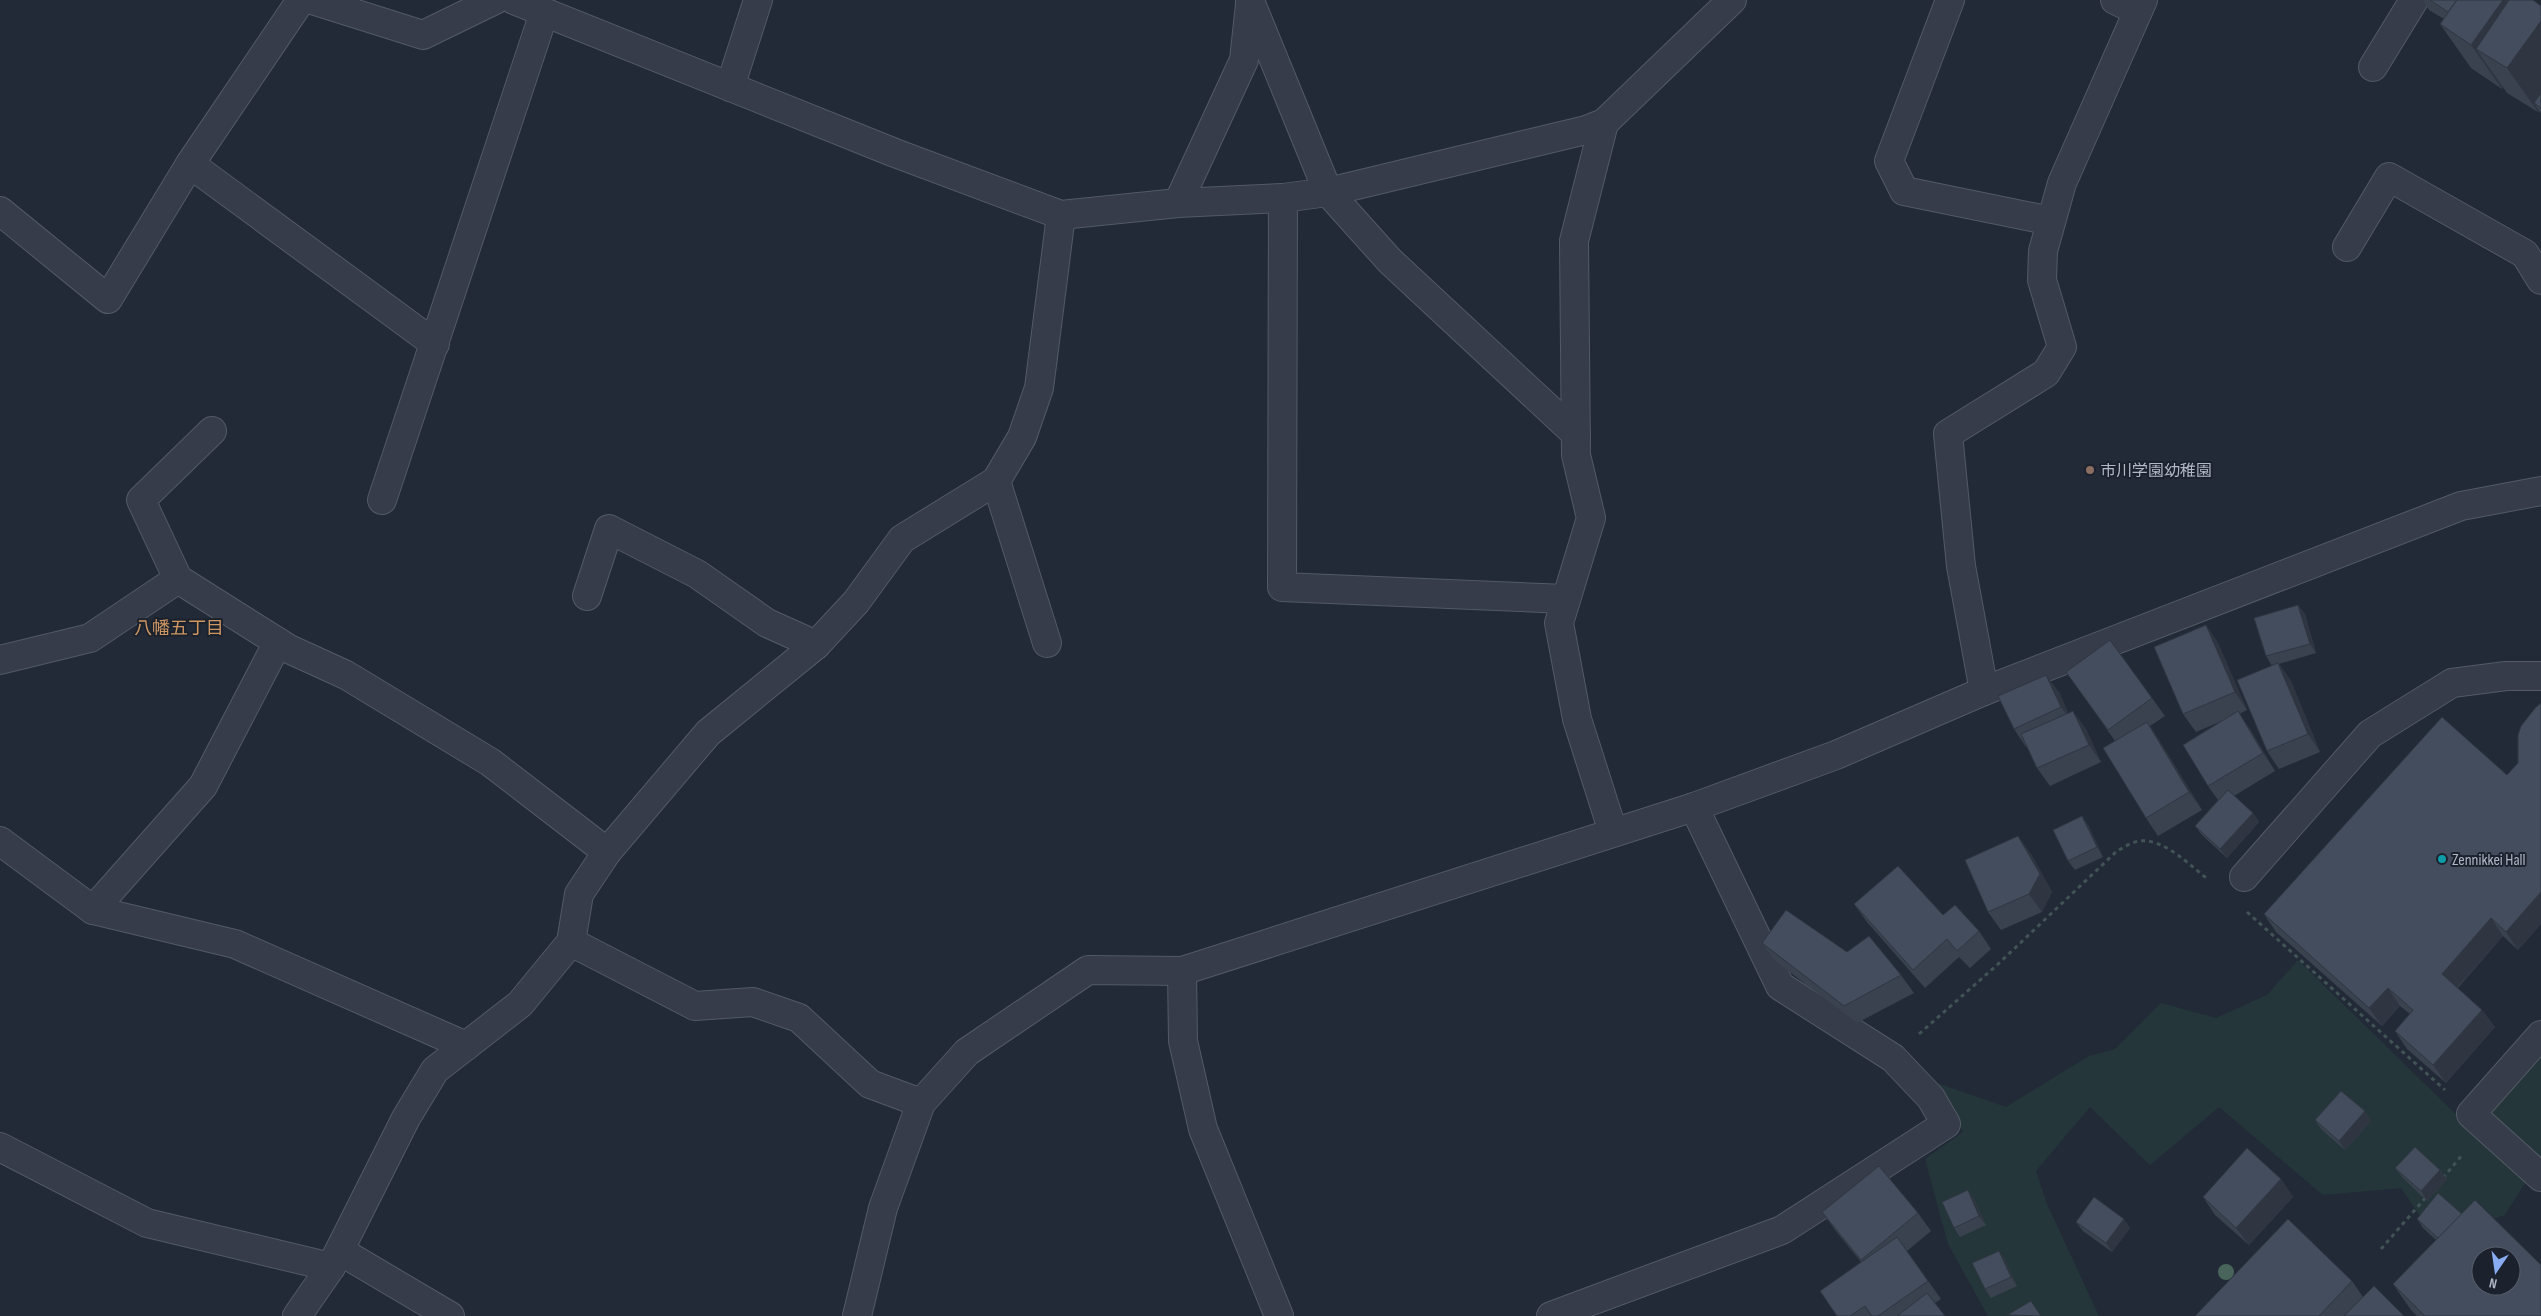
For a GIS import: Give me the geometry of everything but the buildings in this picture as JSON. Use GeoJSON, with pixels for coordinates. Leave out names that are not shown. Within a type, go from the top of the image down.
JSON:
{"type":"FeatureCollection","features":[{"type":"Feature","properties":{"kind":"street"},"geometry":{"type":"LineString","coordinates":[[0,211],[108,299],[190,164],[302,0]]}},
{"type":"Feature","properties":{"kind":"street"},"geometry":{"type":"LineString","coordinates":[[312,0],[423,35],[495,0]]}},
{"type":"Feature","properties":{"kind":"street"},"geometry":{"type":"LineString","coordinates":[[514,0],[730,87],[1062,216],[1178,203],[1283,198],[1328,192],[1586,130],[1604,123],[1732,0]]}},
{"type":"Feature","properties":{"kind":"street"},"geometry":{"type":"LineString","coordinates":[[730,87],[758,0]]}},
{"type":"Feature","properties":{"kind":"street"},"geometry":{"type":"LineString","coordinates":[[1250,0],[1328,192],[1390,261],[1576,434]]}},
{"type":"Feature","properties":{"kind":"street"},"geometry":{"type":"LineString","coordinates":[[1178,203],[1244,60],[1250,0]]}},
{"type":"Feature","properties":{"kind":"street"},"geometry":{"type":"LineString","coordinates":[[1950,0],[1889,161],[1904,190],[2051,221]]}},
{"type":"Feature","properties":{"kind":"street"},"geometry":{"type":"LineString","coordinates":[[2373,67],[2414,0]]}},
{"type":"Feature","properties":{"kind":"street"},"geometry":{"type":"LineString","coordinates":[[1984,691],[1960,566],[1948,434],[2046,374],[2062,346],[2042,280],[2043,251],[2062,183],[2132,4]]}},
{"type":"Feature","properties":{"kind":"street"},"geometry":{"type":"LineString","coordinates":[[382,500],[544,13]]}},
{"type":"Feature","properties":{"kind":"street"},"geometry":{"type":"LineString","coordinates":[[1604,123],[1574,242],[1576,455],[1591,518],[1559,623],[1578,719],[1613,832]]}},
{"type":"Feature","properties":{"kind":"street"},"geometry":{"type":"LineString","coordinates":[[190,164],[435,344]]}},
{"type":"Feature","properties":{"kind":"street"},"geometry":{"type":"LineString","coordinates":[[2347,246],[2389,177],[2525,254],[2541,280]]}},
{"type":"Feature","properties":{"kind":"street"},"geometry":{"type":"LineString","coordinates":[[1283,198],[1282,587],[1566,599]]}},
{"type":"Feature","properties":{"kind":"street"},"geometry":{"type":"LineString","coordinates":[[297,1316],[335,1259],[406,1118],[436,1070],[520,1004],[571,942],[579,894],[607,852],[708,733],[816,645],[856,602],[902,539],[996,481],[1022,437],[1039,388],[1062,216]]}},
{"type":"Feature","properties":{"kind":"street"},"geometry":{"type":"LineString","coordinates":[[212,431],[141,500],[178,579],[278,642],[346,675],[490,762],[607,852]]}},
{"type":"Feature","properties":{"kind":"street"},"geometry":{"type":"LineString","coordinates":[[996,481],[1046,643]]}},
{"type":"Feature","properties":{"kind":"street"},"geometry":{"type":"LineString","coordinates":[[857,1316],[883,1208],[921,1103],[967,1052],[1088,970],[1182,971],[1694,807],[1836,755],[1984,691],[2461,506],[2541,491]]}},
{"type":"Feature","properties":{"kind":"street"},"geometry":{"type":"LineString","coordinates":[[586,596],[609,529],[697,574],[767,623],[816,645]]}},
{"type":"Feature","properties":{"kind":"street"},"geometry":{"type":"LineString","coordinates":[[0,660],[90,638],[178,579]]}},
{"type":"Feature","properties":{"kind":"street"},"geometry":{"type":"LineString","coordinates":[[93,910],[203,786],[278,642]]}},
{"type":"Feature","properties":{"kind":"street"},"geometry":{"type":"LineString","coordinates":[[2244,877],[2370,734],[2452,683],[2506,676],[2541,676]]}},
{"type":"Feature","properties":{"kind":"street"},"geometry":{"type":"LineString","coordinates":[[1551,1316],[1782,1230],[1946,1124],[1931,1098],[1893,1058],[1780,986],[1694,807]]}},
{"type":"Feature","properties":{"kind":"street"},"geometry":{"type":"LineString","coordinates":[[0,841],[93,910],[235,944],[466,1046]]}},
{"type":"Feature","properties":{"kind":"street"},"geometry":{"type":"LineString","coordinates":[[571,942],[695,1006],[753,1002],[799,1018],[870,1084],[921,1103]]}},
{"type":"Feature","properties":{"kind":"street"},"geometry":{"type":"LineString","coordinates":[[1182,971],[1183,1041],[1203,1129],[1279,1316]]}},
{"type":"Feature","properties":{"kind":"street"},"geometry":{"type":"LineString","coordinates":[[2541,1035],[2479,1120],[2541,1177]]}},
{"type":"Feature","properties":{"kind":"street"},"geometry":{"type":"LineString","coordinates":[[0,1147],[147,1223],[335,1259],[450,1316]]}},
{"type":"Feature","properties":{"kind":"path"},"geometry":{"type":"LineString","coordinates":[[1893,1058],[1996,966],[2117,851],[2138,841],[2154,842],[2169,850],[2216,886]]}},
{"type":"Feature","properties":{"kind":"path"},"geometry":{"type":"LineString","coordinates":[[2245,910],[2479,1120],[2437,1184]]}},
{"type":"Feature","properties":{"kind":"path"},"geometry":{"type":"LineString","coordinates":[[2381,1249],[2431,1191]]}},
{"type":"Feature","properties":{"kind":"shaded area"},"geometry":{"type":"Polygon","coordinates":[[[2298,960],[2470,1128],[2541,1049],[2541,1166],[2524,1185],[2505,1215],[2435,1238],[2401,1188],[2323,1195],[2219,1107],[2150,1165],[2090,1107],[2036,1171],[2047,1204],[2099,1316],[1988,1316],[1948,1244],[1925,1159],[1963,1132],[1934,1082],[2006,1107],[2089,1056],[2115,1049],[2161,1003],[2216,1018],[2267,995],[2298,960]]]}},
{"type":"Feature","properties":{"kind":"place","name":"市川学園幼稚園"},"geometry":{"type":"Point","coordinates":[2090,470]}},
{"type":"Feature","properties":{"kind":"place","name":"Zennikkei Hall"},"geometry":{"type":"Point","coordinates":[2442,859]}},
{"type":"Feature","properties":{"kind":"district","name":"八幡五丁目"},"geometry":{"type":"Point","coordinates":[179,628]}}]}
